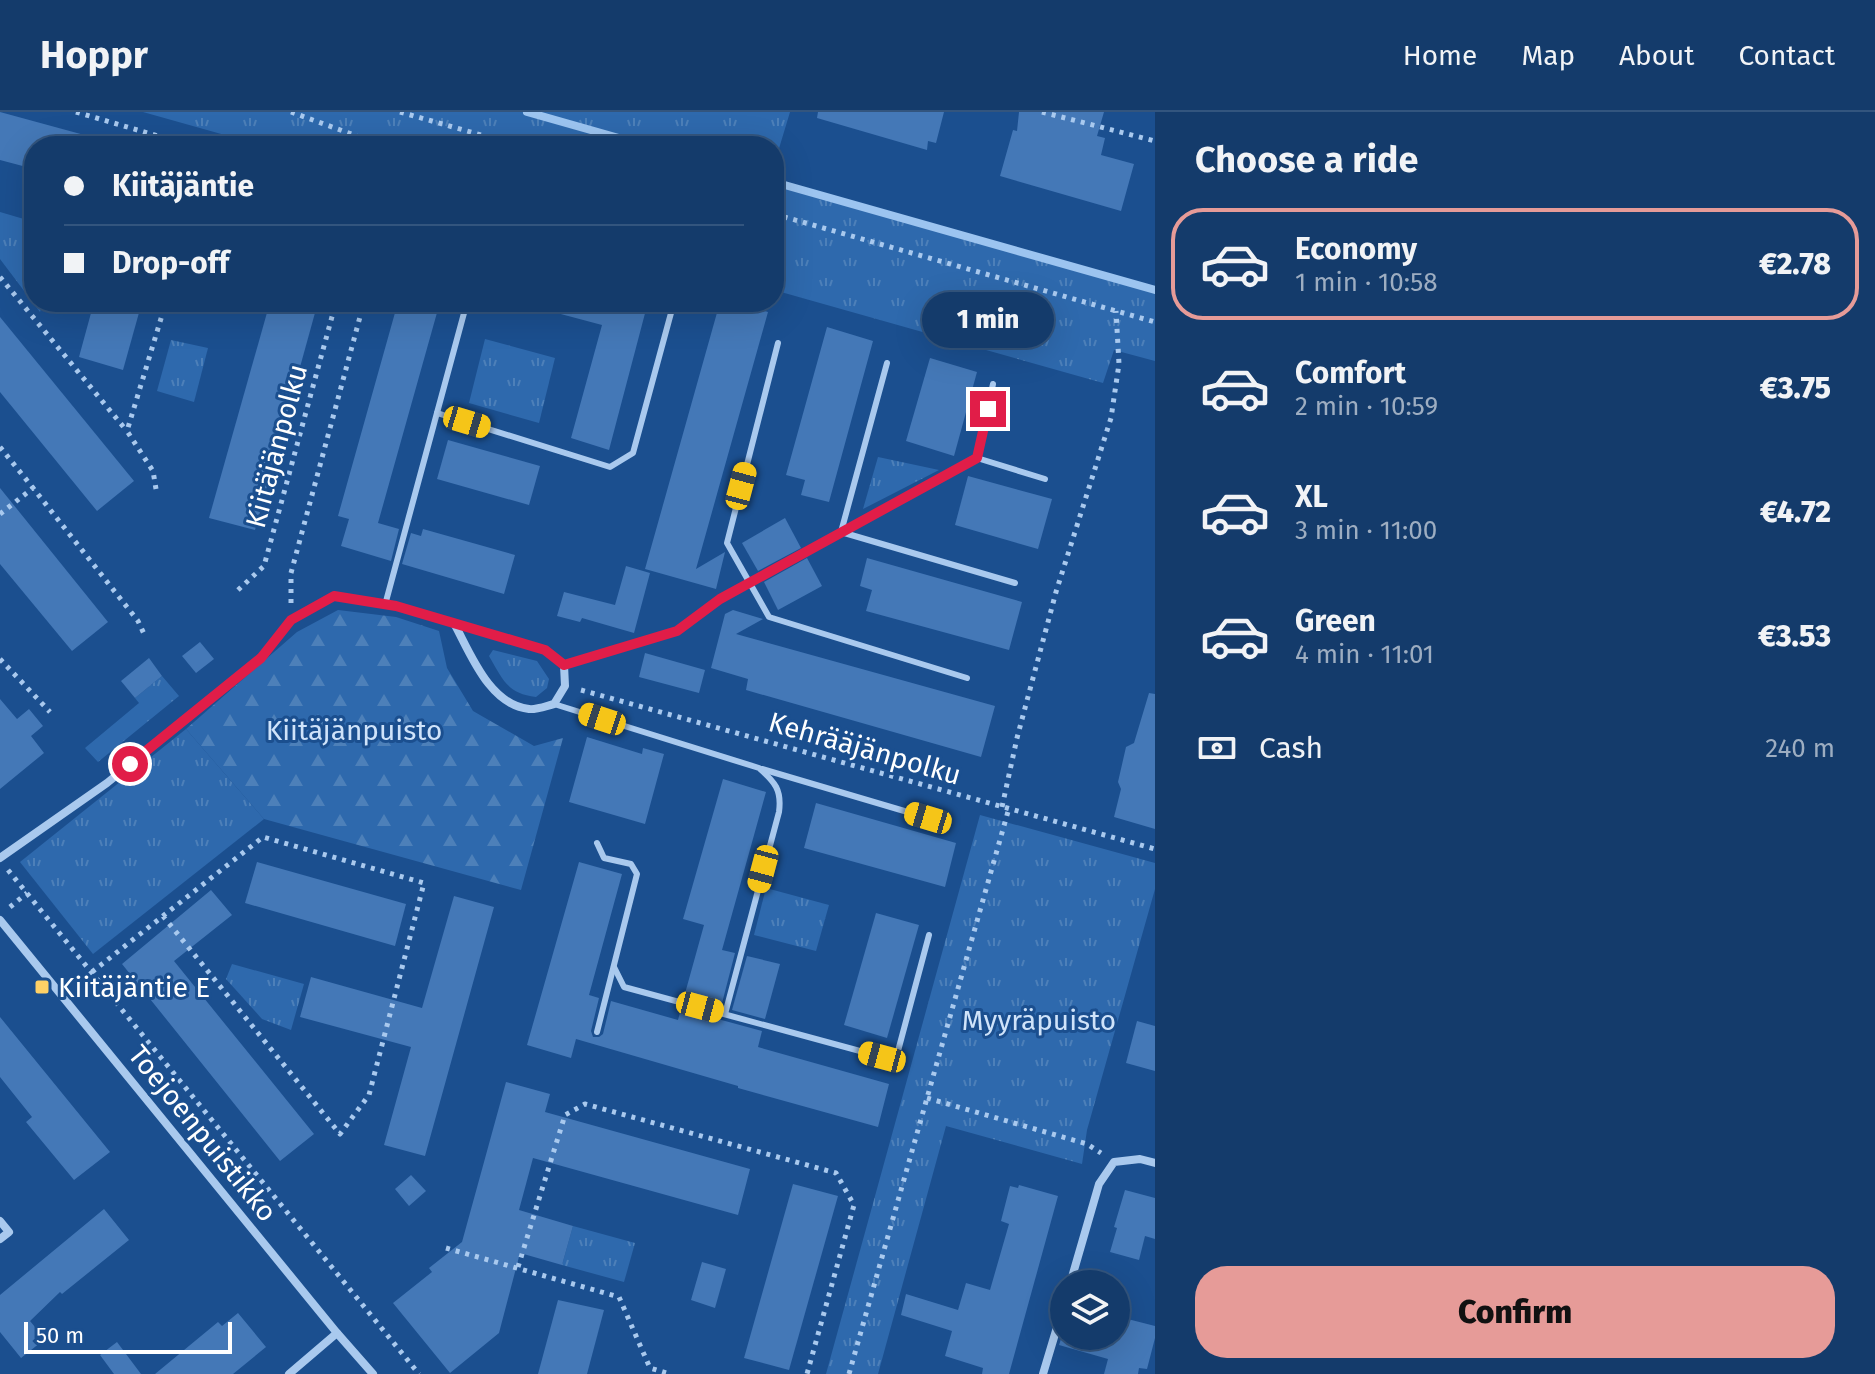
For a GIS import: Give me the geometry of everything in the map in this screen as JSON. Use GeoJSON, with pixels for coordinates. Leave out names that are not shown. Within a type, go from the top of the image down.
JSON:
{"type":"FeatureCollection","features":[{"type":"Feature","properties":{"kind":"street"},"geometry":{"type":"LineString","coordinates":[[0,859],[107,783],[261,658],[291,620],[334,596],[385,605],[545,650],[564,665],[565,686],[554,704],[530,710],[503,700],[478,667],[455,625]]}},
{"type":"Feature","properties":{"kind":"street","name":"Toejoenpuistikko"},"geometry":{"type":"LineString","coordinates":[[0,918],[373,1374]]}},
{"type":"Feature","properties":{"kind":"street"},"geometry":{"type":"LineString","coordinates":[[1074,1270],[1099,1184],[1114,1162],[1140,1159],[1155,1163]]}},
{"type":"Feature","properties":{"kind":"street"},"geometry":{"type":"LineString","coordinates":[[0,1221],[9,1232],[0,1239]]}},
{"type":"Feature","properties":{"kind":"street"},"geometry":{"type":"LineString","coordinates":[[289,1374],[337,1333]]}},
{"type":"Feature","properties":{"kind":"street"},"geometry":{"type":"LineString","coordinates":[[1043,1374],[1050,1350]]}},
{"type":"Feature","properties":{"kind":"lane"},"geometry":{"type":"LineString","coordinates":[[385,605],[464,312]]}},
{"type":"Feature","properties":{"kind":"lane"},"geometry":{"type":"LineString","coordinates":[[437,413],[610,467],[633,453],[671,312]]}},
{"type":"Feature","properties":{"kind":"lane"},"geometry":{"type":"LineString","coordinates":[[778,343],[727,543],[769,617],[967,678]]}},
{"type":"Feature","properties":{"kind":"lane"},"geometry":{"type":"LineString","coordinates":[[841,532],[887,363]]}},
{"type":"Feature","properties":{"kind":"lane"},"geometry":{"type":"LineString","coordinates":[[977,458],[993,384]]}},
{"type":"Feature","properties":{"kind":"lane"},"geometry":{"type":"LineString","coordinates":[[564,665],[677,631],[720,599],[977,458],[1045,479]]}},
{"type":"Feature","properties":{"kind":"lane"},"geometry":{"type":"LineString","coordinates":[[841,532],[1015,583]]}},
{"type":"Feature","properties":{"kind":"lane"},"geometry":{"type":"LineString","coordinates":[[554,704],[928,818]]}},
{"type":"Feature","properties":{"kind":"lane"},"geometry":{"type":"LineString","coordinates":[[725,1014],[779,812],[781,794],[775,782],[759,768]]}},
{"type":"Feature","properties":{"kind":"lane"},"geometry":{"type":"LineString","coordinates":[[597,843],[604,858],[631,864],[637,874],[597,1032]]}},
{"type":"Feature","properties":{"kind":"lane"},"geometry":{"type":"LineString","coordinates":[[614,967],[624,987],[882,1057],[898,1051],[929,935]]}},
{"type":"Feature","properties":{"kind":"path"},"geometry":{"type":"LineString","coordinates":[[76,112],[158,136]]}},
{"type":"Feature","properties":{"kind":"path"},"geometry":{"type":"LineString","coordinates":[[291,112],[357,136]]}},
{"type":"Feature","properties":{"kind":"path"},"geometry":{"type":"LineString","coordinates":[[400,112],[485,136]]}},
{"type":"Feature","properties":{"kind":"path"},"geometry":{"type":"LineString","coordinates":[[1042,112],[1155,141]]}},
{"type":"Feature","properties":{"kind":"path"},"geometry":{"type":"LineString","coordinates":[[784,217],[1155,322]]}},
{"type":"Feature","properties":{"kind":"path"},"geometry":{"type":"LineString","coordinates":[[0,277],[24,306]]}},
{"type":"Feature","properties":{"kind":"path"},"geometry":{"type":"LineString","coordinates":[[849,1374],[1006,808],[1017,738],[1056,592],[1111,418],[1119,364],[1116,311]]}},
{"type":"Feature","properties":{"kind":"path"},"geometry":{"type":"LineString","coordinates":[[29,312],[127,431],[153,471],[156,489]]}},
{"type":"Feature","properties":{"kind":"path"},"geometry":{"type":"LineString","coordinates":[[127,431],[163,312]]}},
{"type":"Feature","properties":{"kind":"path","name":"Kiitäjänpolku"},"geometry":{"type":"LineString","coordinates":[[238,590],[264,566],[333,312]]}},
{"type":"Feature","properties":{"kind":"path"},"geometry":{"type":"LineString","coordinates":[[291,620],[291,573],[361,312]]}},
{"type":"Feature","properties":{"kind":"path"},"geometry":{"type":"LineString","coordinates":[[0,447],[138,621],[145,636]]}},
{"type":"Feature","properties":{"kind":"path"},"geometry":{"type":"LineString","coordinates":[[0,514],[33,488]]}},
{"type":"Feature","properties":{"kind":"path"},"geometry":{"type":"LineString","coordinates":[[0,659],[50,712]]}},
{"type":"Feature","properties":{"kind":"path","name":"Kehrääjänpolku"},"geometry":{"type":"LineString","coordinates":[[565,686],[1155,849]]}},
{"type":"Feature","properties":{"kind":"path"},"geometry":{"type":"LineString","coordinates":[[92,972],[263,837],[424,883],[369,1095],[340,1134],[163,916]]}},
{"type":"Feature","properties":{"kind":"path"},"geometry":{"type":"LineString","coordinates":[[0,859],[419,1374]]}},
{"type":"Feature","properties":{"kind":"path"},"geometry":{"type":"LineString","coordinates":[[0,918],[27,893]]}},
{"type":"Feature","properties":{"kind":"path"},"geometry":{"type":"LineString","coordinates":[[927,1098],[1087,1144],[1114,1162]]}},
{"type":"Feature","properties":{"kind":"path"},"geometry":{"type":"LineString","coordinates":[[518,1267],[565,1115],[585,1104],[836,1173],[854,1205],[807,1374]]}},
{"type":"Feature","properties":{"kind":"path"},"geometry":{"type":"LineString","coordinates":[[446,1248],[619,1297],[650,1368],[670,1374]]}},
{"type":"Feature","properties":{"kind":"green space"},"geometry":{"type":"Polygon","coordinates":[[[143,112],[790,112],[783,136],[228,136],[143,112]]]}},
{"type":"Feature","properties":{"kind":"green space"},"geometry":{"type":"Polygon","coordinates":[[[784,183],[1155,292],[1155,361],[1114,350],[1103,383],[784,293],[784,183]]]}},
{"type":"Feature","properties":{"kind":"green space"},"geometry":{"type":"Polygon","coordinates":[[[0,212],[24,219],[24,291],[0,259],[0,212]]]}},
{"type":"Feature","properties":{"kind":"green space"},"geometry":{"type":"Polygon","coordinates":[[[485,339],[555,358],[539,423],[469,403],[485,339]]]}},
{"type":"Feature","properties":{"kind":"green space"},"geometry":{"type":"Polygon","coordinates":[[[171,340],[208,348],[194,402],[157,391],[171,340]]]}},
{"type":"Feature","properties":{"kind":"green space"},"geometry":{"type":"Polygon","coordinates":[[[878,457],[939,470],[863,509],[878,457]]]}},
{"type":"Feature","properties":{"kind":"green space","name":"Kiitäjänpuisto"},"geometry":{"type":"Polygon","coordinates":[[[338,610],[396,617],[439,631],[447,668],[473,711],[534,746],[563,738],[521,890],[264,819],[186,729],[297,632],[338,610]]]}},
{"type":"Feature","properties":{"kind":"green space"},"geometry":{"type":"Polygon","coordinates":[[[493,650],[537,661],[549,679],[547,688],[536,697],[512,689],[489,656],[493,650]]]}},
{"type":"Feature","properties":{"kind":"green space"},"geometry":{"type":"Polygon","coordinates":[[[162,676],[179,696],[98,762],[85,748],[139,703],[135,698],[162,676]]]}},
{"type":"Feature","properties":{"kind":"green space"},"geometry":{"type":"Polygon","coordinates":[[[186,729],[264,819],[93,954],[20,862],[186,729]]]}},
{"type":"Feature","properties":{"kind":"green space","name":"Myyräpuisto"},"geometry":{"type":"Polygon","coordinates":[[[980,815],[1155,863],[1155,889],[1087,1130],[1082,1164],[946,1126],[878,1374],[826,1374],[980,815]]]}},
{"type":"Feature","properties":{"kind":"green space"},"geometry":{"type":"Polygon","coordinates":[[[766,888],[829,905],[816,951],[754,935],[766,888]]]}},
{"type":"Feature","properties":{"kind":"green space"},"geometry":{"type":"Polygon","coordinates":[[[232,964],[304,984],[291,1030],[262,1019],[226,979],[232,964]]]}},
{"type":"Feature","properties":{"kind":"green space"},"geometry":{"type":"Polygon","coordinates":[[[573,1226],[635,1243],[624,1282],[562,1265],[573,1226]]]}},
{"type":"Feature","properties":{"kind":"building"},"geometry":{"type":"Polygon","coordinates":[[[0,112],[88,136],[24,136],[24,166],[0,160],[0,112]]]}},
{"type":"Feature","properties":{"kind":"building"},"geometry":{"type":"Polygon","coordinates":[[[818,112],[944,112],[936,143],[928,141],[927,150],[817,118],[818,112]]]}},
{"type":"Feature","properties":{"kind":"building"},"geometry":{"type":"Polygon","coordinates":[[[1019,112],[1104,112],[1097,136],[1105,138],[1101,155],[1134,164],[1121,211],[1000,176],[1013,130],[1017,131],[1019,112]]]}},
{"type":"Feature","properties":{"kind":"building"},"geometry":{"type":"Polygon","coordinates":[[[91,312],[139,312],[123,370],[79,357],[91,312]]]}},
{"type":"Feature","properties":{"kind":"building"},"geometry":{"type":"Polygon","coordinates":[[[267,312],[315,312],[255,530],[209,518],[267,312]]]}},
{"type":"Feature","properties":{"kind":"building"},"geometry":{"type":"Polygon","coordinates":[[[395,312],[437,312],[378,523],[399,529],[391,561],[341,546],[349,519],[338,516],[395,312]]]}},
{"type":"Feature","properties":{"kind":"building"},"geometry":{"type":"Polygon","coordinates":[[[553,312],[645,312],[609,450],[571,438],[602,325],[553,312]]]}},
{"type":"Feature","properties":{"kind":"building"},"geometry":{"type":"Polygon","coordinates":[[[717,312],[768,312],[696,569],[725,552],[716,589],[645,569],[717,312]]]}},
{"type":"Feature","properties":{"kind":"building"},"geometry":{"type":"Polygon","coordinates":[[[0,317],[134,481],[97,511],[0,392],[0,317]]]}},
{"type":"Feature","properties":{"kind":"building"},"geometry":{"type":"Polygon","coordinates":[[[827,327],[873,341],[829,502],[801,495],[805,480],[786,475],[827,327]]]}},
{"type":"Feature","properties":{"kind":"building"},"geometry":{"type":"Polygon","coordinates":[[[930,358],[977,372],[954,456],[906,441],[930,358]]]}},
{"type":"Feature","properties":{"kind":"building"},"geometry":{"type":"Polygon","coordinates":[[[448,440],[540,466],[529,505],[437,479],[448,440]]]}},
{"type":"Feature","properties":{"kind":"building"},"geometry":{"type":"Polygon","coordinates":[[[968,476],[1052,499],[1038,549],[955,525],[968,476]]]}},
{"type":"Feature","properties":{"kind":"building"},"geometry":{"type":"Polygon","coordinates":[[[0,488],[108,622],[72,651],[0,564],[0,488]]]}},
{"type":"Feature","properties":{"kind":"building"},"geometry":{"type":"Polygon","coordinates":[[[785,518],[801,548],[758,571],[742,543],[785,518]]]}},
{"type":"Feature","properties":{"kind":"building"},"geometry":{"type":"Polygon","coordinates":[[[423,529],[515,555],[504,594],[402,564],[411,533],[421,536],[423,529]]]}},
{"type":"Feature","properties":{"kind":"building"},"geometry":{"type":"Polygon","coordinates":[[[807,558],[822,586],[778,610],[764,582],[807,558]]]}},
{"type":"Feature","properties":{"kind":"building"},"geometry":{"type":"Polygon","coordinates":[[[867,558],[1022,602],[1009,650],[866,611],[872,590],[860,586],[867,558]]]}},
{"type":"Feature","properties":{"kind":"building"},"geometry":{"type":"Polygon","coordinates":[[[626,566],[650,573],[634,633],[582,618],[580,622],[557,616],[564,592],[615,605],[626,566]]]}},
{"type":"Feature","properties":{"kind":"building"},"geometry":{"type":"Polygon","coordinates":[[[733,610],[763,619],[736,634],[995,706],[981,757],[746,690],[748,679],[711,668],[725,614],[733,610]]]}},
{"type":"Feature","properties":{"kind":"building"},"geometry":{"type":"Polygon","coordinates":[[[200,642],[214,659],[196,673],[182,656],[200,642]]]}},
{"type":"Feature","properties":{"kind":"building"},"geometry":{"type":"Polygon","coordinates":[[[645,653],[705,670],[699,693],[639,677],[645,653]]]}},
{"type":"Feature","properties":{"kind":"building"},"geometry":{"type":"Polygon","coordinates":[[[149,658],[162,676],[135,698],[121,681],[149,658]]]}},
{"type":"Feature","properties":{"kind":"building"},"geometry":{"type":"Polygon","coordinates":[[[1149,693],[1155,694],[1155,829],[1114,817],[1126,747],[1134,743],[1149,693]]]}},
{"type":"Feature","properties":{"kind":"building"},"geometry":{"type":"Polygon","coordinates":[[[0,699],[17,719],[29,709],[43,726],[31,736],[44,753],[0,789],[0,699]]]}},
{"type":"Feature","properties":{"kind":"building"},"geometry":{"type":"Polygon","coordinates":[[[587,737],[642,754],[643,748],[664,754],[645,824],[569,802],[587,737]]]}},
{"type":"Feature","properties":{"kind":"building"},"geometry":{"type":"Polygon","coordinates":[[[723,779],[766,792],[722,950],[735,953],[721,1007],[684,997],[704,925],[683,919],[723,779]]]}},
{"type":"Feature","properties":{"kind":"building"},"geometry":{"type":"Polygon","coordinates":[[[816,803],[956,843],[945,887],[804,848],[816,803]]]}},
{"type":"Feature","properties":{"kind":"building"},"geometry":{"type":"Polygon","coordinates":[[[257,862],[406,904],[395,946],[245,903],[257,862]]]}},
{"type":"Feature","properties":{"kind":"building"},"geometry":{"type":"Polygon","coordinates":[[[579,862],[622,874],[589,995],[599,998],[591,1031],[593,1037],[603,1034],[611,1001],[678,1020],[681,1009],[762,1031],[758,1047],[889,1084],[878,1127],[576,1039],[571,1058],[527,1045],[579,862]]]}},
{"type":"Feature","properties":{"kind":"building"},"geometry":{"type":"Polygon","coordinates":[[[211,890],[232,915],[174,961],[314,1134],[280,1161],[122,964],[211,890]]]}},
{"type":"Feature","properties":{"kind":"building"},"geometry":{"type":"Polygon","coordinates":[[[454,896],[494,907],[425,1156],[384,1145],[411,1047],[300,1017],[311,977],[422,1008],[454,896]]]}},
{"type":"Feature","properties":{"kind":"building"},"geometry":{"type":"Polygon","coordinates":[[[876,913],[919,925],[887,1038],[844,1025],[876,913]]]}},
{"type":"Feature","properties":{"kind":"building"},"geometry":{"type":"Polygon","coordinates":[[[747,956],[780,964],[765,1019],[732,1010],[747,956]]]}},
{"type":"Feature","properties":{"kind":"building"},"geometry":{"type":"Polygon","coordinates":[[[0,1017],[110,1152],[74,1180],[26,1122],[32,1117],[0,1077],[0,1017]]]}},
{"type":"Feature","properties":{"kind":"building"},"geometry":{"type":"Polygon","coordinates":[[[1137,1021],[1155,1026],[1155,1071],[1126,1063],[1137,1021]]]}},
{"type":"Feature","properties":{"kind":"building"},"geometry":{"type":"Polygon","coordinates":[[[506,1082],[550,1094],[545,1112],[750,1169],[738,1215],[533,1158],[519,1210],[573,1226],[562,1265],[520,1253],[499,1333],[450,1373],[393,1303],[432,1272],[429,1268],[462,1242],[506,1082]]]}},
{"type":"Feature","properties":{"kind":"building"},"geometry":{"type":"Polygon","coordinates":[[[411,1175],[426,1191],[409,1206],[395,1189],[411,1175]]]}},
{"type":"Feature","properties":{"kind":"building"},"geometry":{"type":"Polygon","coordinates":[[[793,1184],[838,1196],[789,1370],[744,1358],[793,1184]]]}},
{"type":"Feature","properties":{"kind":"building"},"geometry":{"type":"Polygon","coordinates":[[[1019,1185],[1058,1196],[1009,1374],[982,1374],[983,1368],[945,1356],[952,1331],[901,1315],[906,1294],[958,1310],[966,1283],[990,1290],[1009,1224],[1001,1221],[1010,1186],[1018,1188],[1019,1185]]]}},
{"type":"Feature","properties":{"kind":"building"},"geometry":{"type":"Polygon","coordinates":[[[1125,1190],[1155,1198],[1155,1239],[1145,1236],[1139,1260],[1110,1252],[1125,1190]]]}},
{"type":"Feature","properties":{"kind":"building"},"geometry":{"type":"Polygon","coordinates":[[[104,1209],[129,1240],[62,1294],[60,1292],[30,1321],[45,1339],[21,1358],[0,1332],[0,1295],[104,1209]]]}},
{"type":"Feature","properties":{"kind":"building"},"geometry":{"type":"Polygon","coordinates":[[[702,1262],[726,1269],[715,1308],[691,1300],[702,1262]]]}},
{"type":"Feature","properties":{"kind":"building"},"geometry":{"type":"Polygon","coordinates":[[[558,1300],[604,1310],[587,1374],[538,1374],[558,1300]]]}},
{"type":"Feature","properties":{"kind":"building"},"geometry":{"type":"Polygon","coordinates":[[[238,1313],[266,1347],[233,1374],[155,1374],[218,1322],[222,1326],[238,1313]]]}},
{"type":"Feature","properties":{"kind":"building"},"geometry":{"type":"Polygon","coordinates":[[[1130,1320],[1155,1326],[1147,1369],[1139,1368],[1138,1374],[1104,1374],[1108,1359],[1076,1350],[1130,1350],[1130,1320]]]}},
{"type":"Feature","properties":{"kind":"building"},"geometry":{"type":"Polygon","coordinates":[[[117,1342],[141,1374],[114,1374],[100,1355],[117,1342]]]}},
{"type":"Feature","properties":{"kind":"waterway"},"geometry":{"type":"LineString","coordinates":[[527,112],[612,136]]}},
{"type":"Feature","properties":{"kind":"waterway"},"geometry":{"type":"LineString","coordinates":[[784,185],[1155,290]]}},
{"type":"Feature","properties":{"kind":"place","name":"Kiitäjäntie E"},"geometry":{"type":"Point","coordinates":[42,987]}},
{"type":"Feature","properties":{"kind":"route"},"geometry":{"type":"LineString","coordinates":[[130,764],[261,658],[291,620],[334,596],[396,606],[545,650],[564,665],[677,631],[720,599],[977,458],[988,409]]}}]}
